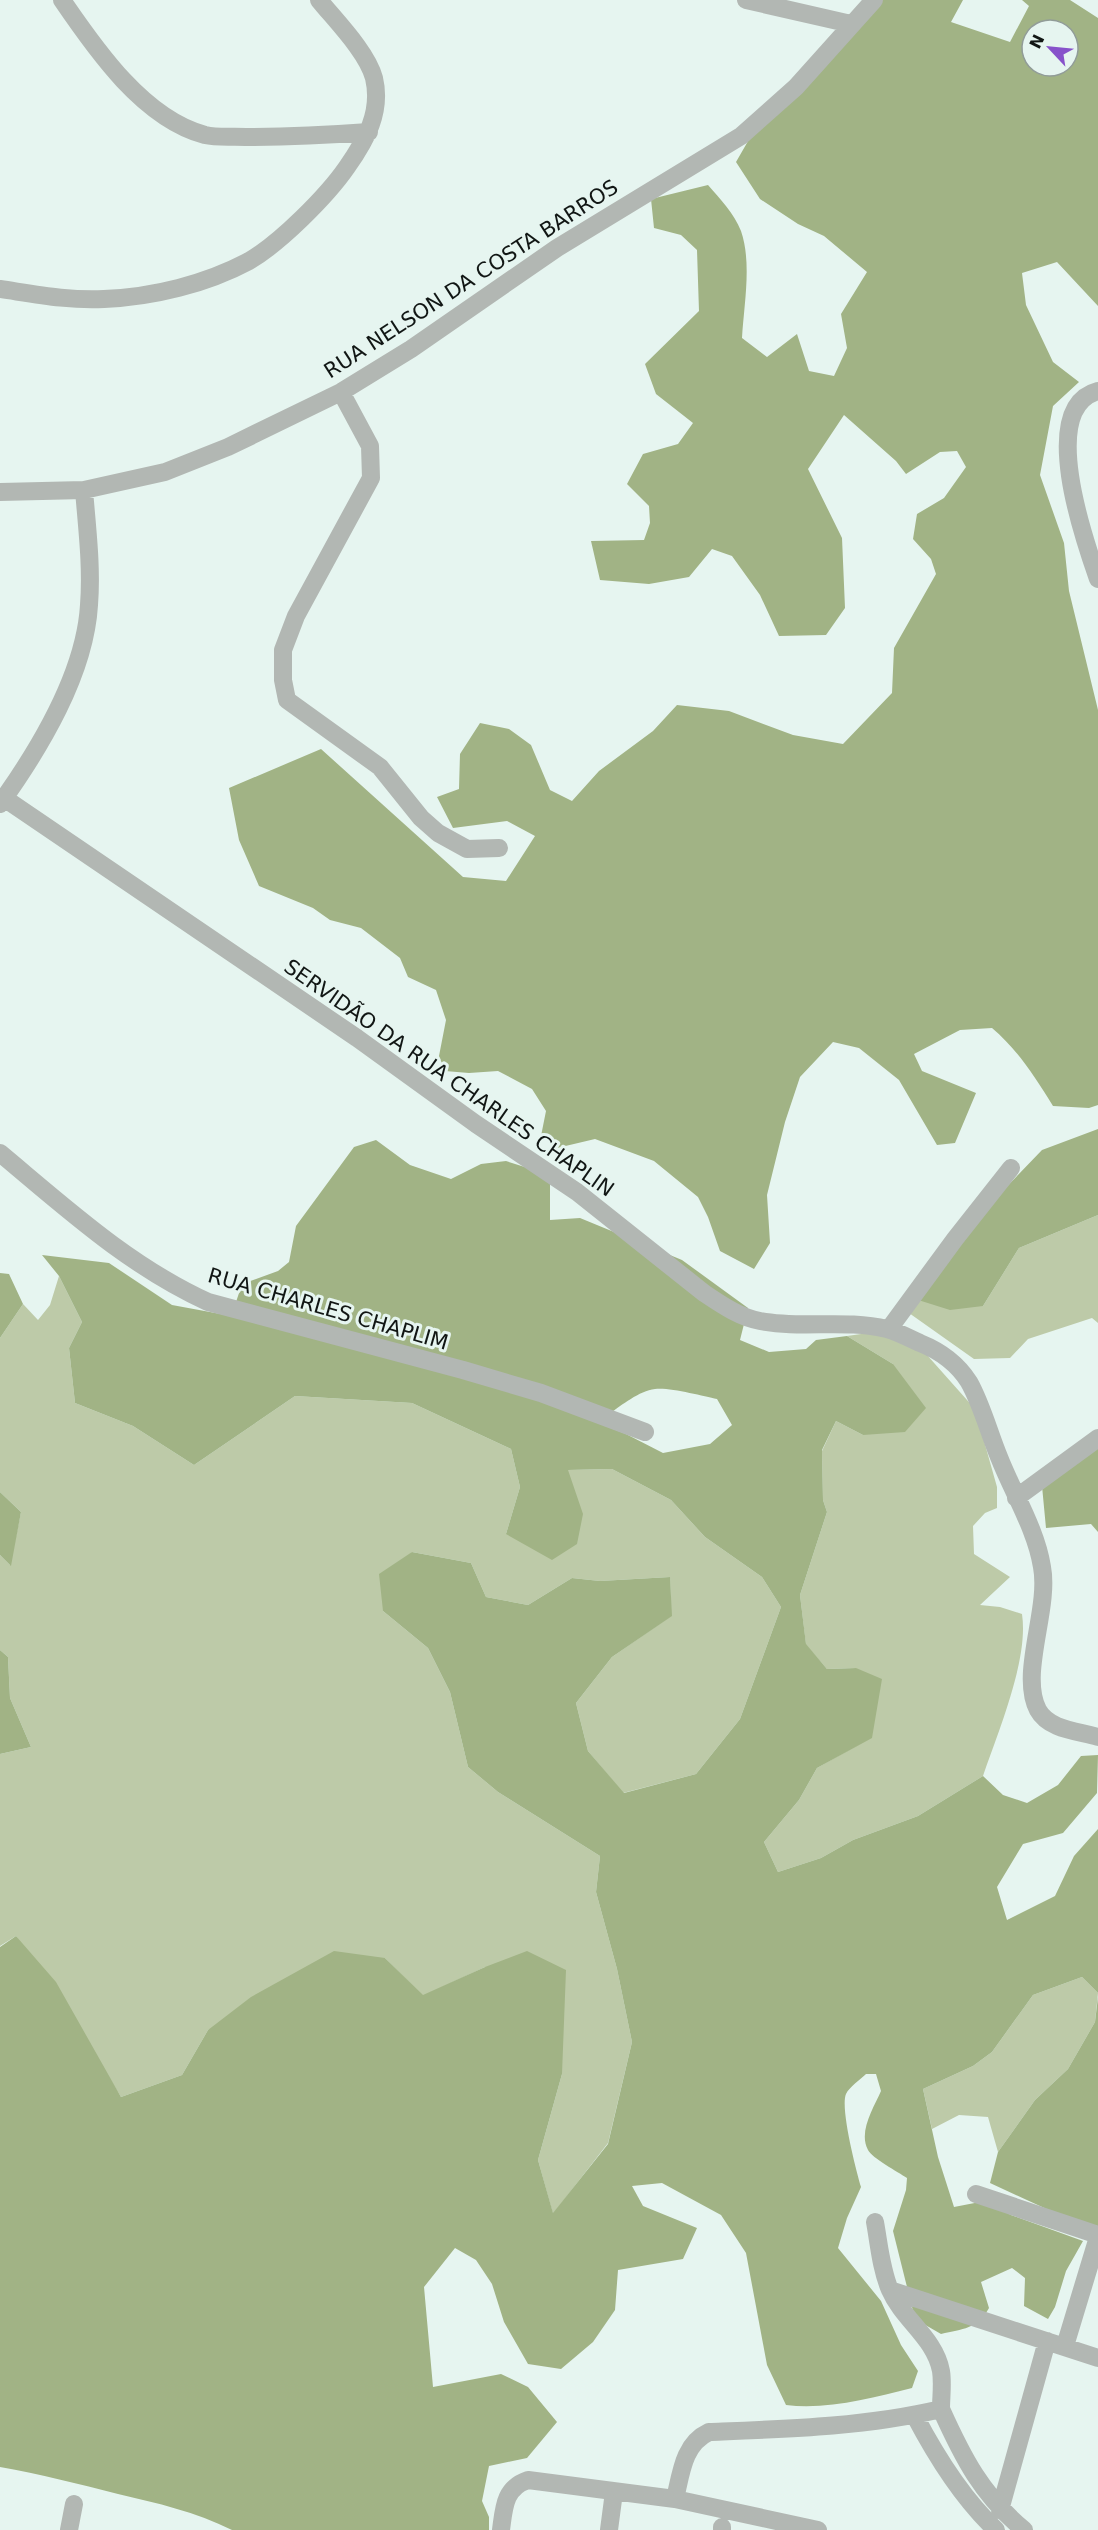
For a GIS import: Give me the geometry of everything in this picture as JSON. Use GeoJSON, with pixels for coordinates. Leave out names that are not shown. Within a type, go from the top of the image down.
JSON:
{"type":"FeatureCollection","features":[{"type":"Feature","properties":{"kind":"street"},"geometry":{"type":"LineString","coordinates":[[62,0],[138,95],[153,109],[186,129],[208,136],[286,137],[369,132]]}},
{"type":"Feature","properties":{"kind":"street"},"geometry":{"type":"LineString","coordinates":[[0,289],[53,296],[103,299],[138,296],[175,289],[217,275],[250,260],[309,212],[338,181],[369,132],[377,100],[373,76],[358,50],[319,0]]}},
{"type":"Feature","properties":{"kind":"street"},"geometry":{"type":"LineString","coordinates":[[746,0],[851,24]]}},
{"type":"Feature","properties":{"kind":"street","name":"RUA NELSON DA COSTA BARROS"},"geometry":{"type":"LineString","coordinates":[[0,492],[84,490],[165,471],[228,447],[341,392],[411,349],[557,248],[741,136],[796,87],[874,0]]}},
{"type":"Feature","properties":{"kind":"street"},"geometry":{"type":"LineString","coordinates":[[1098,391],[1082,401],[1074,414],[1069,427],[1067,456],[1077,512],[1098,579]]}},
{"type":"Feature","properties":{"kind":"street"},"geometry":{"type":"LineString","coordinates":[[341,392],[370,446],[371,478],[296,616],[286,642],[283,650],[283,680],[287,700],[380,767],[421,818],[438,833],[467,849],[500,848]]}},
{"type":"Feature","properties":{"kind":"street"},"geometry":{"type":"LineString","coordinates":[[2,801],[66,695],[83,648],[89,605],[84,490]]}},
{"type":"Feature","properties":{"kind":"street","name":"SERVIDÃO DA RUA CHARLES CHAPLIN"},"geometry":{"type":"LineString","coordinates":[[2,801],[357,1038],[476,1124],[577,1192],[704,1293],[740,1316],[761,1322],[868,1325],[889,1329],[931,1347],[957,1366],[969,1382],[981,1409],[1028,1523],[1042,1568],[1040,1624],[1032,1678],[1033,1698],[1039,1712],[1048,1722],[1098,1737]]}},
{"type":"Feature","properties":{"kind":"street","name":"RUA CHARLES CHAPLIM"},"geometry":{"type":"LineString","coordinates":[[0,1153],[80,1220],[145,1269],[172,1286],[208,1302],[463,1370],[540,1393],[645,1432]]}},
{"type":"Feature","properties":{"kind":"street"},"geometry":{"type":"LineString","coordinates":[[889,1329],[1011,1168]]}},
{"type":"Feature","properties":{"kind":"street"},"geometry":{"type":"LineString","coordinates":[[1016,1497],[1098,1438]]}},
{"type":"Feature","properties":{"kind":"street"},"geometry":{"type":"LineString","coordinates":[[976,2194],[1098,2236],[1065,2346]]}},
{"type":"Feature","properties":{"kind":"street"},"geometry":{"type":"LineString","coordinates":[[875,2222],[882,2265],[890,2290],[904,2314],[933,2349],[941,2372],[941,2409],[968,2465],[1000,2510],[1024,2530]]}},
{"type":"Feature","properties":{"kind":"street"},"geometry":{"type":"LineString","coordinates":[[890,2290],[1098,2358]]}},
{"type":"Feature","properties":{"kind":"street"},"geometry":{"type":"LineString","coordinates":[[1000,2510],[1047,2341]]}},
{"type":"Feature","properties":{"kind":"street"},"geometry":{"type":"LineString","coordinates":[[675,2499],[690,2445],[699,2437],[709,2433],[864,2423],[915,2416],[941,2409]]}},
{"type":"Feature","properties":{"kind":"street"},"geometry":{"type":"LineString","coordinates":[[915,2416],[938,2456],[996,2530]]}},
{"type":"Feature","properties":{"kind":"street"},"geometry":{"type":"LineString","coordinates":[[501,2530],[505,2500],[518,2483],[528,2480],[675,2499],[818,2530]]}},
{"type":"Feature","properties":{"kind":"street"},"geometry":{"type":"LineString","coordinates":[[609,2530],[614,2492]]}},
{"type":"Feature","properties":{"kind":"street"},"geometry":{"type":"LineString","coordinates":[[69,2530],[74,2504]]}},
{"type":"Feature","properties":{"kind":"green space"},"geometry":{"type":"Polygon","coordinates":[[[879,0],[963,0],[951,22],[1010,42],[1020,23],[1020,78],[1080,78],[1080,18],[1023,18],[1029,6],[1022,0],[1070,0],[1098,18],[1098,306],[1057,262],[1022,273],[1026,305],[1053,362],[1079,382],[1053,406],[1040,475],[1064,543],[1069,591],[1098,710],[1098,1105],[1089,1108],[1053,1106],[1033,1074],[992,1028],[960,1030],[914,1054],[922,1071],[976,1093],[955,1143],[937,1145],[899,1080],[859,1048],[833,1042],[800,1077],[785,1122],[767,1195],[770,1243],[754,1269],[720,1251],[698,1197],[654,1161],[595,1139],[557,1148],[541,1136],[546,1111],[532,1089],[498,1071],[469,1073],[445,1071],[439,1056],[446,1020],[436,990],[408,977],[400,958],[361,928],[330,920],[313,908],[259,886],[239,840],[229,788],[321,749],[463,877],[506,881],[535,836],[507,821],[453,828],[437,797],[459,789],[460,754],[480,723],[509,729],[531,745],[550,790],[572,801],[599,771],[653,731],[677,705],[729,711],[793,735],[843,744],[892,693],[894,648],[936,574],[931,559],[913,539],[917,514],[944,498],[966,467],[957,451],[940,452],[906,474],[896,461],[844,415],[808,469],[842,538],[845,608],[826,635],[779,636],[760,595],[732,556],[712,549],[689,577],[649,584],[600,580],[591,541],[644,540],[650,523],[649,506],[627,484],[643,454],[678,444],[693,423],[656,394],[645,364],[699,311],[697,250],[681,235],[654,228],[651,199],[708,185],[735,218],[744,243],[747,270],[742,338],[767,357],[797,334],[809,371],[834,376],[847,348],[841,314],[867,272],[824,236],[798,224],[760,199],[736,162],[755,129],[879,0]]]}},
{"type":"Feature","properties":{"kind":"green space"},"geometry":{"type":"Polygon","coordinates":[[[1098,1129],[1098,1215],[1019,1248],[983,1306],[950,1310],[915,1299],[969,1226],[1042,1150],[1098,1129]]]}},
{"type":"Feature","properties":{"kind":"green space"},"geometry":{"type":"Polygon","coordinates":[[[376,1140],[410,1165],[451,1179],[481,1164],[506,1161],[550,1175],[550,1220],[580,1218],[682,1260],[748,1308],[740,1340],[769,1352],[806,1349],[816,1340],[847,1336],[893,1364],[926,1408],[905,1432],[863,1435],[836,1421],[822,1450],[823,1500],[827,1512],[800,1595],[806,1644],[827,1669],[856,1668],[882,1679],[872,1738],[817,1768],[799,1800],[764,1842],[778,1872],[821,1858],[853,1840],[918,1816],[983,1776],[1003,1795],[1027,1803],[1058,1785],[1081,1756],[1098,1755],[1097,1793],[1063,1833],[1023,1844],[997,1887],[1007,1920],[1055,1896],[1074,1856],[1098,1829],[1098,1993],[1082,1977],[1033,1995],[992,2052],[973,2066],[923,2089],[938,2157],[954,2207],[985,2201],[1011,2215],[1083,2241],[1066,2271],[1055,2307],[1048,2319],[1024,2306],[1025,2278],[1012,2268],[981,2282],[989,2308],[974,2324],[941,2334],[915,2319],[893,2231],[906,2190],[907,2178],[870,2153],[865,2143],[866,2128],[881,2091],[876,2074],[866,2074],[846,2094],[845,2112],[849,2139],[861,2187],[847,2218],[838,2248],[881,2301],[901,2345],[918,2371],[912,2388],[834,2404],[786,2405],[767,2365],[746,2253],[721,2215],[662,2183],[632,2186],[643,2206],[697,2228],[683,2259],[618,2270],[615,2310],[593,2342],[561,2369],[528,2364],[504,2322],[492,2284],[476,2260],[455,2248],[424,2287],[433,2387],[501,2374],[528,2387],[557,2422],[527,2458],[489,2466],[482,2501],[489,2517],[489,2530],[232,2530],[190,2513],[162,2505],[0,2467],[0,1947],[16,1936],[56,1982],[121,2097],[182,2075],[208,2030],[251,1997],[334,1951],[385,1958],[423,1995],[527,1951],[566,1970],[562,2074],[538,2160],[553,2213],[608,2144],[632,2042],[617,1969],[596,1892],[600,1856],[498,1792],[468,1767],[450,1692],[428,1648],[383,1611],[379,1574],[412,1552],[471,1563],[486,1597],[528,1605],[572,1578],[600,1581],[670,1577],[672,1616],[612,1657],[576,1703],[588,1751],[624,1793],[696,1774],[740,1719],[781,1607],[762,1577],[705,1537],[671,1500],[612,1469],[568,1470],[583,1514],[577,1544],[552,1560],[506,1534],[520,1487],[511,1449],[412,1403],[295,1396],[194,1465],[133,1426],[75,1403],[69,1348],[82,1322],[59,1276],[42,1255],[109,1263],[172,1305],[259,1321],[529,1396],[626,1434],[663,1453],[710,1444],[732,1425],[717,1399],[677,1390],[655,1389],[637,1395],[609,1414],[236,1302],[242,1284],[278,1271],[289,1262],[296,1226],[354,1147],[376,1140]]]}},
{"type":"Feature","properties":{"kind":"green space"},"geometry":{"type":"Polygon","coordinates":[[[1098,1215],[1098,1323],[1092,1318],[1028,1339],[1010,1358],[974,1359],[909,1313],[915,1299],[983,1306],[1019,1248],[1098,1215]]]}},
{"type":"Feature","properties":{"kind":"green space"},"geometry":{"type":"Polygon","coordinates":[[[0,1273],[9,1274],[23,1304],[0,1338],[0,1273]]]}},
{"type":"Feature","properties":{"kind":"green space"},"geometry":{"type":"Polygon","coordinates":[[[59,1276],[82,1322],[69,1348],[75,1403],[133,1426],[194,1465],[295,1396],[412,1403],[511,1449],[520,1487],[506,1534],[568,1470],[612,1469],[671,1500],[705,1537],[762,1577],[781,1607],[740,1719],[696,1774],[623,1793],[588,1751],[576,1703],[612,1657],[671,1616],[670,1577],[600,1581],[572,1578],[528,1605],[486,1597],[471,1563],[412,1552],[383,1611],[428,1648],[450,1692],[468,1767],[498,1792],[600,1856],[596,1892],[617,1969],[632,2042],[608,2143],[553,2214],[538,2160],[562,2074],[485,1967],[423,1996],[385,1958],[208,2030],[182,2075],[121,2097],[90,2046],[16,1936],[0,1946],[0,1754],[31,1747],[10,1698],[8,1657],[0,1650],[0,1555],[10,1565],[21,1512],[0,1492],[0,1338],[23,1304],[38,1320],[50,1305],[59,1276]]]}},
{"type":"Feature","properties":{"kind":"green space"},"geometry":{"type":"Polygon","coordinates":[[[882,1331],[927,1355],[975,1409],[997,1487],[997,1508],[985,1513],[973,1526],[974,1554],[1010,1577],[980,1605],[1000,1607],[1022,1614],[1023,1632],[1017,1673],[983,1776],[918,1816],[853,1840],[821,1858],[778,1872],[764,1842],[799,1800],[817,1768],[872,1737],[856,1668],[827,1669],[806,1645],[800,1595],[827,1512],[823,1500],[822,1451],[836,1421],[863,1435],[893,1364],[847,1336],[882,1331]]]}},
{"type":"Feature","properties":{"kind":"green space"},"geometry":{"type":"Polygon","coordinates":[[[1098,1444],[1098,1532],[1091,1524],[1046,1528],[1042,1486],[1098,1444]]]}},
{"type":"Feature","properties":{"kind":"green space"},"geometry":{"type":"Polygon","coordinates":[[[0,1492],[21,1512],[11,1566],[0,1555],[0,1492]]]}},
{"type":"Feature","properties":{"kind":"green space"},"geometry":{"type":"Polygon","coordinates":[[[0,1650],[8,1657],[10,1698],[31,1747],[0,1754],[0,1650]]]}},
{"type":"Feature","properties":{"kind":"green space"},"geometry":{"type":"Polygon","coordinates":[[[1082,1977],[1098,1993],[1095,2022],[1068,2069],[1035,2100],[998,2152],[988,2117],[959,2115],[932,2129],[923,2089],[973,2066],[992,2052],[1033,1995],[1082,1977]]]}},
{"type":"Feature","properties":{"kind":"green space"},"geometry":{"type":"Polygon","coordinates":[[[1098,1997],[1098,2226],[1090,2229],[990,2183],[998,2152],[1035,2100],[1068,2069],[1095,2022],[1098,1997]]]}}]}
